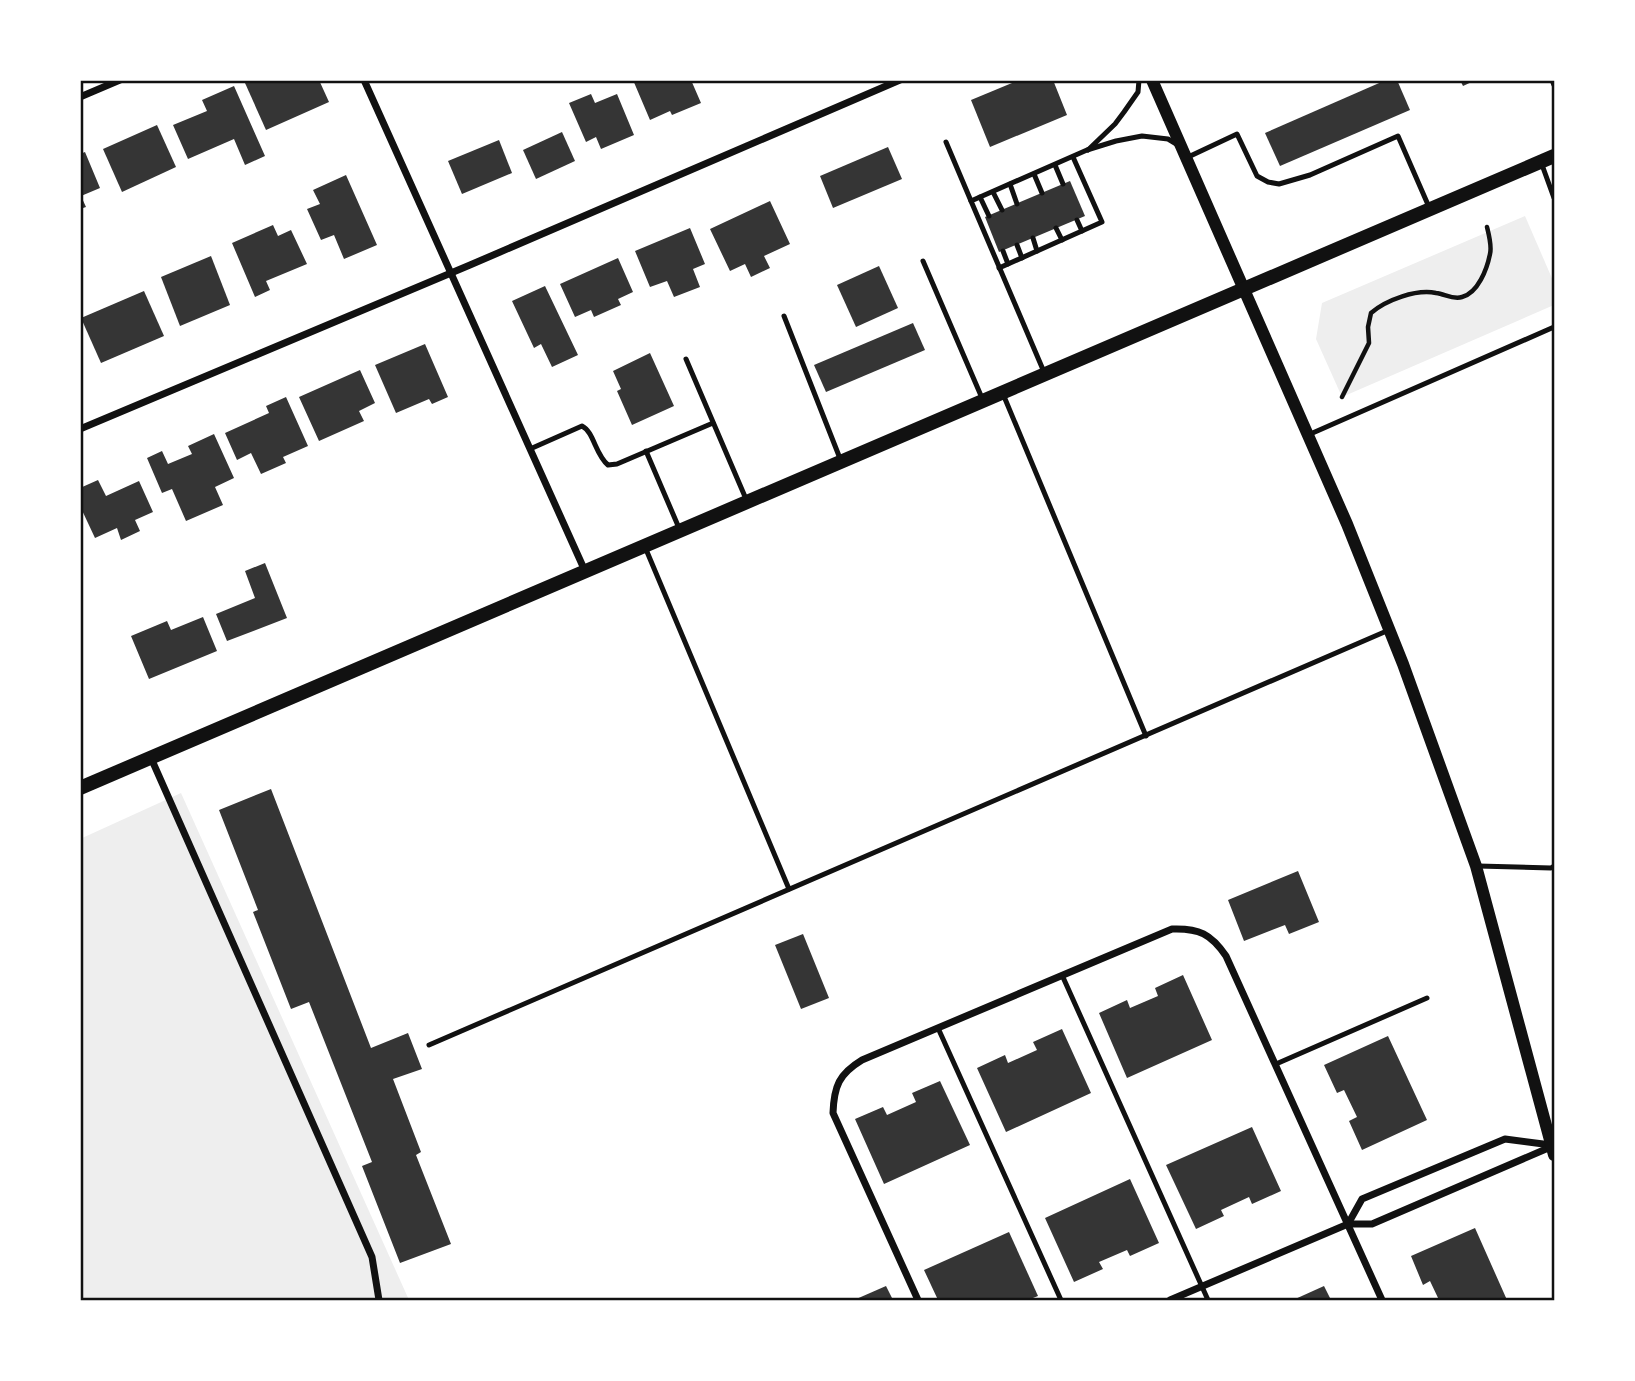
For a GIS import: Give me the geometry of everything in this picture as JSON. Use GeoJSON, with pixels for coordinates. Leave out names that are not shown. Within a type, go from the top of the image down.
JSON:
{"type":"FeatureCollection","features":[{"type":"Feature","properties":{"kind":"main road"},"geometry":{"type":"LineString","coordinates":[[80,788],[1548,158]]}},
{"type":"Feature","properties":{"kind":"street"},"geometry":{"type":"LineString","coordinates":[[80,97],[120,80]]}},
{"type":"Feature","properties":{"kind":"street"},"geometry":{"type":"LineString","coordinates":[[364,80],[585,571]]}},
{"type":"Feature","properties":{"kind":"street"},"geometry":{"type":"LineString","coordinates":[[80,429],[900,80]]}},
{"type":"Feature","properties":{"kind":"street"},"geometry":{"type":"LineString","coordinates":[[1152,80],[1347,524],[1389,630],[1476,866],[1554,1148]]}},
{"type":"Feature","properties":{"kind":"street"},"geometry":{"type":"LineString","coordinates":[[151,758],[372,1257],[379,1300]]}},
{"type":"Feature","properties":{"kind":"street"},"geometry":{"type":"LineString","coordinates":[[918,1300],[834,1113],[838,1081],[849,1068],[862,1060],[1172,929],[1189,928],[1204,933],[1217,943],[1226,956],[1382,1300]]}},
{"type":"Feature","properties":{"kind":"street"},"geometry":{"type":"LineString","coordinates":[[1348,1224],[1363,1199],[1505,1139],[1554,1148]]}},
{"type":"Feature","properties":{"kind":"street"},"geometry":{"type":"LineString","coordinates":[[1170,1300],[1348,1224],[1372,1224],[1554,1148]]}},
{"type":"Feature","properties":{"kind":"lane"},"geometry":{"type":"LineString","coordinates":[[1087,150],[1115,124],[1138,92],[1139,80]]}},
{"type":"Feature","properties":{"kind":"lane"},"geometry":{"type":"LineString","coordinates":[[1552,80],[1555,85]]}},
{"type":"Feature","properties":{"kind":"lane"},"geometry":{"type":"LineString","coordinates":[[971,201],[1087,150],[1142,136],[1168,139],[1183,152],[1237,134],[1257,176],[1279,184],[1310,175],[1398,136],[1430,209]]}},
{"type":"Feature","properties":{"kind":"lane"},"geometry":{"type":"LineString","coordinates":[[946,142],[1045,375]]}},
{"type":"Feature","properties":{"kind":"lane"},"geometry":{"type":"LineString","coordinates":[[999,268],[1102,222],[1073,157]]}},
{"type":"Feature","properties":{"kind":"lane"},"geometry":{"type":"LineString","coordinates":[[1548,158],[1555,198]]}},
{"type":"Feature","properties":{"kind":"lane"},"geometry":{"type":"LineString","coordinates":[[1055,165],[1063,184]]}},
{"type":"Feature","properties":{"kind":"lane"},"geometry":{"type":"LineString","coordinates":[[1034,174],[1042,193]]}},
{"type":"Feature","properties":{"kind":"lane"},"geometry":{"type":"LineString","coordinates":[[1010,184],[1017,204]]}},
{"type":"Feature","properties":{"kind":"lane"},"geometry":{"type":"LineString","coordinates":[[993,192],[1002,210]]}},
{"type":"Feature","properties":{"kind":"lane"},"geometry":{"type":"LineString","coordinates":[[980,197],[989,216]]}},
{"type":"Feature","properties":{"kind":"lane"},"geometry":{"type":"LineString","coordinates":[[1077,220],[1082,231]]}},
{"type":"Feature","properties":{"kind":"lane"},"geometry":{"type":"LineString","coordinates":[[1056,228],[1062,240]]}},
{"type":"Feature","properties":{"kind":"lane"},"geometry":{"type":"LineString","coordinates":[[1033,238],[1037,251]]}},
{"type":"Feature","properties":{"kind":"lane"},"geometry":{"type":"LineString","coordinates":[[1017,245],[1022,258]]}},
{"type":"Feature","properties":{"kind":"lane"},"geometry":{"type":"LineString","coordinates":[[1003,251],[1008,264]]}},
{"type":"Feature","properties":{"kind":"lane"},"geometry":{"type":"LineString","coordinates":[[923,261],[984,401]]}},
{"type":"Feature","properties":{"kind":"lane"},"geometry":{"type":"LineString","coordinates":[[784,316],[841,461]]}},
{"type":"Feature","properties":{"kind":"lane"},"geometry":{"type":"LineString","coordinates":[[1308,435],[1555,327]]}},
{"type":"Feature","properties":{"kind":"lane"},"geometry":{"type":"LineString","coordinates":[[686,359],[747,502]]}},
{"type":"Feature","properties":{"kind":"lane"},"geometry":{"type":"LineString","coordinates":[[1003,393],[1146,736]]}},
{"type":"Feature","properties":{"kind":"lane"},"geometry":{"type":"LineString","coordinates":[[530,449],[582,426],[587,429],[601,459],[608,465],[617,464],[713,423]]}},
{"type":"Feature","properties":{"kind":"lane"},"geometry":{"type":"LineString","coordinates":[[646,451],[680,531]]}},
{"type":"Feature","properties":{"kind":"lane"},"geometry":{"type":"LineString","coordinates":[[645,545],[789,889]]}},
{"type":"Feature","properties":{"kind":"lane"},"geometry":{"type":"LineString","coordinates":[[429,1045],[1389,630]]}},
{"type":"Feature","properties":{"kind":"lane"},"geometry":{"type":"LineString","coordinates":[[1476,866],[1555,866]]}},
{"type":"Feature","properties":{"kind":"lane"},"geometry":{"type":"LineString","coordinates":[[1062,975],[1208,1300]]}},
{"type":"Feature","properties":{"kind":"lane"},"geometry":{"type":"LineString","coordinates":[[1276,1065],[1427,998]]}},
{"type":"Feature","properties":{"kind":"lane"},"geometry":{"type":"LineString","coordinates":[[938,1028],[1061,1300]]}},
{"type":"Feature","properties":{"kind":"path"},"geometry":{"type":"LineString","coordinates":[[1342,397],[1369,343],[1371,313],[1413,292],[1429,292],[1458,299],[1469,295],[1479,283],[1490,254],[1487,227]]}},
{"type":"Feature","properties":{"kind":"shaded area"},"geometry":{"type":"Polygon","coordinates":[[[1525,216],[1554,283],[1554,305],[1342,397],[1316,339],[1322,303],[1525,216]]]}},
{"type":"Feature","properties":{"kind":"shaded area"},"geometry":{"type":"Polygon","coordinates":[[[181,793],[409,1300],[81,1300],[80,839],[181,793]]]}},
{"type":"Feature","properties":{"kind":"building"},"geometry":{"type":"Polygon","coordinates":[[[251,80],[319,80],[329,102],[266,130],[245,83],[251,80]]]}},
{"type":"Feature","properties":{"kind":"building"},"geometry":{"type":"Polygon","coordinates":[[[633,80],[691,80],[701,103],[672,115],[670,111],[650,120],[633,80]]]}},
{"type":"Feature","properties":{"kind":"building"},"geometry":{"type":"Polygon","coordinates":[[[1019,80],[1053,80],[1067,115],[990,147],[971,100],[1019,80]]]}},
{"type":"Feature","properties":{"kind":"building"},"geometry":{"type":"Polygon","coordinates":[[[1386,80],[1397,80],[1410,110],[1280,166],[1265,133],[1386,80]]]}},
{"type":"Feature","properties":{"kind":"building"},"geometry":{"type":"Polygon","coordinates":[[[1460,80],[1476,80],[1463,86],[1460,80]]]}},
{"type":"Feature","properties":{"kind":"building"},"geometry":{"type":"Polygon","coordinates":[[[234,86],[265,156],[245,165],[234,139],[188,159],[173,125],[207,111],[202,100],[234,86]]]}},
{"type":"Feature","properties":{"kind":"building"},"geometry":{"type":"Polygon","coordinates":[[[591,94],[595,103],[617,94],[634,135],[601,149],[596,137],[586,142],[569,103],[591,94]]]}},
{"type":"Feature","properties":{"kind":"building"},"geometry":{"type":"Polygon","coordinates":[[[157,125],[176,167],[122,192],[103,149],[157,125]]]}},
{"type":"Feature","properties":{"kind":"building"},"geometry":{"type":"Polygon","coordinates":[[[562,132],[575,161],[536,179],[523,150],[562,132]]]}},
{"type":"Feature","properties":{"kind":"building"},"geometry":{"type":"Polygon","coordinates":[[[499,140],[512,173],[462,194],[448,161],[499,140]]]}},
{"type":"Feature","properties":{"kind":"building"},"geometry":{"type":"Polygon","coordinates":[[[888,147],[902,179],[833,208],[820,176],[888,147]]]}},
{"type":"Feature","properties":{"kind":"building"},"geometry":{"type":"Polygon","coordinates":[[[85,152],[100,188],[81,196],[86,207],[80,209],[80,154],[85,152]]]}},
{"type":"Feature","properties":{"kind":"building"},"geometry":{"type":"Polygon","coordinates":[[[346,175],[377,245],[344,259],[334,235],[321,240],[307,209],[320,204],[313,190],[346,175]]]}},
{"type":"Feature","properties":{"kind":"building"},"geometry":{"type":"Polygon","coordinates":[[[1070,181],[1085,216],[999,252],[985,217],[1070,181]]]}},
{"type":"Feature","properties":{"kind":"building"},"geometry":{"type":"Polygon","coordinates":[[[770,201],[790,244],[764,256],[770,268],[751,277],[745,264],[730,271],[710,229],[770,201]]]}},
{"type":"Feature","properties":{"kind":"building"},"geometry":{"type":"Polygon","coordinates":[[[273,225],[278,236],[291,230],[307,264],[266,281],[270,290],[255,297],[232,243],[273,225]]]}},
{"type":"Feature","properties":{"kind":"building"},"geometry":{"type":"Polygon","coordinates":[[[690,228],[705,264],[693,269],[700,287],[674,297],[667,281],[650,287],[635,251],[690,228]]]}},
{"type":"Feature","properties":{"kind":"building"},"geometry":{"type":"Polygon","coordinates":[[[211,256],[230,305],[180,326],[161,277],[211,256]]]}},
{"type":"Feature","properties":{"kind":"building"},"geometry":{"type":"Polygon","coordinates":[[[618,258],[633,292],[618,299],[621,305],[594,317],[591,310],[575,317],[560,284],[618,258]]]}},
{"type":"Feature","properties":{"kind":"building"},"geometry":{"type":"Polygon","coordinates":[[[879,266],[898,308],[856,327],[837,285],[879,266]]]}},
{"type":"Feature","properties":{"kind":"building"},"geometry":{"type":"Polygon","coordinates":[[[545,286],[578,355],[552,367],[541,344],[534,348],[512,301],[545,286]]]}},
{"type":"Feature","properties":{"kind":"building"},"geometry":{"type":"Polygon","coordinates":[[[144,291],[164,336],[101,363],[81,318],[144,291]]]}},
{"type":"Feature","properties":{"kind":"building"},"geometry":{"type":"Polygon","coordinates":[[[913,323],[925,350],[826,392],[814,365],[913,323]]]}},
{"type":"Feature","properties":{"kind":"building"},"geometry":{"type":"Polygon","coordinates":[[[425,344],[448,397],[432,404],[429,399],[396,413],[375,365],[425,344]]]}},
{"type":"Feature","properties":{"kind":"building"},"geometry":{"type":"Polygon","coordinates":[[[650,353],[674,406],[632,425],[617,391],[621,389],[613,371],[650,353]]]}},
{"type":"Feature","properties":{"kind":"building"},"geometry":{"type":"Polygon","coordinates":[[[360,370],[375,403],[359,411],[364,421],[319,441],[299,397],[360,370]]]}},
{"type":"Feature","properties":{"kind":"building"},"geometry":{"type":"Polygon","coordinates":[[[286,397],[308,446],[283,457],[286,463],[261,474],[251,453],[237,460],[225,433],[269,413],[266,406],[286,397]]]}},
{"type":"Feature","properties":{"kind":"building"},"geometry":{"type":"Polygon","coordinates":[[[214,434],[234,478],[215,487],[223,505],[186,521],[172,489],[162,493],[147,458],[162,451],[168,464],[192,454],[188,446],[214,434]]]}},
{"type":"Feature","properties":{"kind":"building"},"geometry":{"type":"Polygon","coordinates":[[[98,480],[106,496],[139,481],[153,512],[135,520],[140,531],[121,540],[117,528],[95,538],[80,506],[80,488],[98,480]]]}},
{"type":"Feature","properties":{"kind":"building"},"geometry":{"type":"Polygon","coordinates":[[[265,563],[287,618],[227,641],[216,614],[255,598],[245,571],[265,563]]]}},
{"type":"Feature","properties":{"kind":"building"},"geometry":{"type":"Polygon","coordinates":[[[203,617],[217,651],[149,679],[131,636],[167,621],[171,630],[203,617]]]}},
{"type":"Feature","properties":{"kind":"building"},"geometry":{"type":"Polygon","coordinates":[[[271,789],[371,1048],[408,1033],[422,1069],[393,1079],[421,1152],[416,1155],[451,1244],[400,1263],[362,1166],[372,1162],[309,1002],[291,1009],[253,912],[258,910],[219,810],[271,789]]]}},
{"type":"Feature","properties":{"kind":"building"},"geometry":{"type":"Polygon","coordinates":[[[1298,871],[1319,922],[1289,934],[1285,925],[1244,941],[1228,900],[1298,871]]]}},
{"type":"Feature","properties":{"kind":"building"},"geometry":{"type":"Polygon","coordinates":[[[803,934],[829,998],[801,1009],[775,945],[803,934]]]}},
{"type":"Feature","properties":{"kind":"building"},"geometry":{"type":"Polygon","coordinates":[[[1183,975],[1212,1040],[1127,1078],[1099,1013],[1127,1000],[1130,1008],[1158,996],[1155,988],[1183,975]]]}},
{"type":"Feature","properties":{"kind":"building"},"geometry":{"type":"Polygon","coordinates":[[[1062,1029],[1091,1093],[1006,1132],[977,1068],[1005,1055],[1008,1063],[1037,1050],[1033,1042],[1062,1029]]]}},
{"type":"Feature","properties":{"kind":"building"},"geometry":{"type":"Polygon","coordinates":[[[1388,1036],[1427,1120],[1362,1150],[1349,1121],[1357,1117],[1344,1090],[1337,1093],[1324,1065],[1388,1036]]]}},
{"type":"Feature","properties":{"kind":"building"},"geometry":{"type":"Polygon","coordinates":[[[940,1081],[970,1145],[884,1184],[855,1119],[883,1107],[887,1115],[916,1102],[912,1093],[940,1081]]]}},
{"type":"Feature","properties":{"kind":"building"},"geometry":{"type":"Polygon","coordinates":[[[1252,1127],[1281,1191],[1252,1204],[1249,1197],[1221,1210],[1224,1216],[1196,1229],[1166,1165],[1252,1127]]]}},
{"type":"Feature","properties":{"kind":"building"},"geometry":{"type":"Polygon","coordinates":[[[1130,1179],[1159,1243],[1130,1256],[1127,1250],[1099,1262],[1103,1269],[1074,1282],[1045,1218],[1130,1179]]]}},
{"type":"Feature","properties":{"kind":"building"},"geometry":{"type":"Polygon","coordinates":[[[1475,1228],[1507,1300],[1439,1300],[1430,1281],[1423,1285],[1411,1256],[1475,1228]]]}},
{"type":"Feature","properties":{"kind":"building"},"geometry":{"type":"Polygon","coordinates":[[[1009,1232],[1038,1296],[1028,1300],[938,1300],[924,1270],[1009,1232]]]}},
{"type":"Feature","properties":{"kind":"building"},"geometry":{"type":"Polygon","coordinates":[[[886,1286],[893,1300],[854,1300],[886,1286]]]}},
{"type":"Feature","properties":{"kind":"building"},"geometry":{"type":"Polygon","coordinates":[[[1324,1286],[1331,1300],[1293,1300],[1324,1286]]]}}]}
